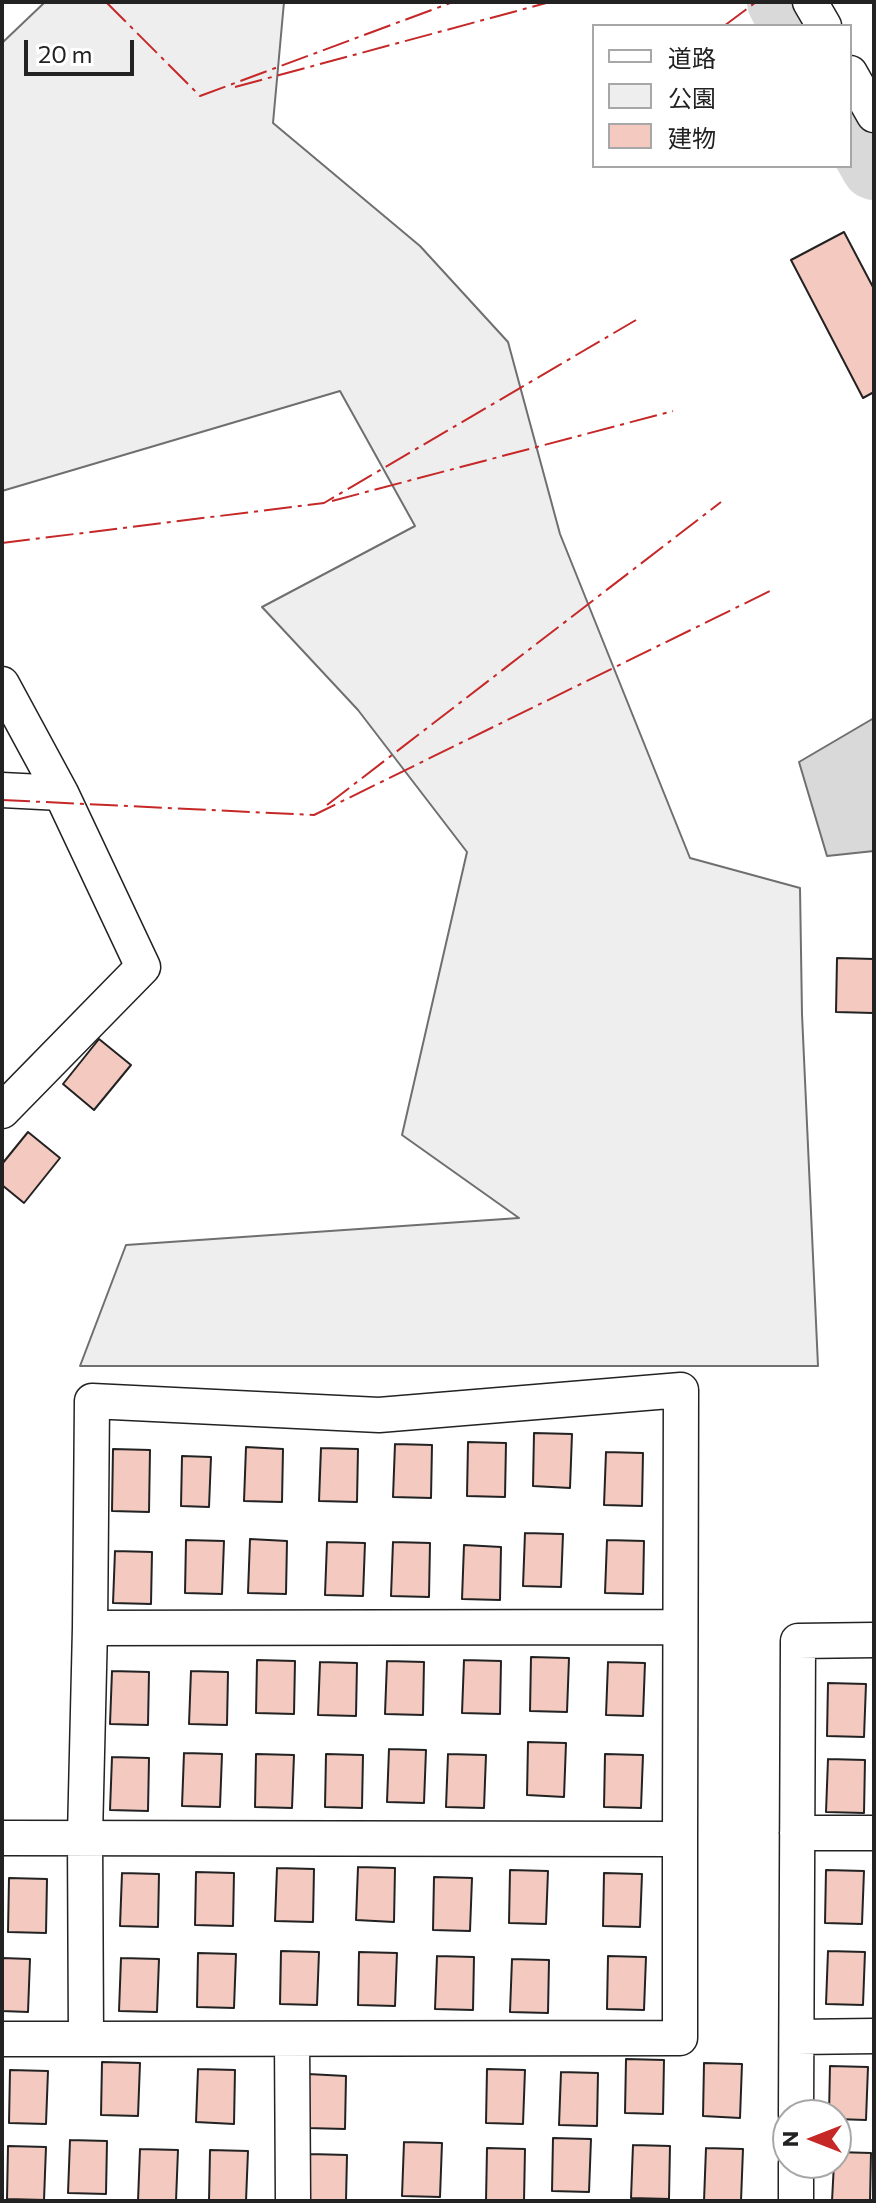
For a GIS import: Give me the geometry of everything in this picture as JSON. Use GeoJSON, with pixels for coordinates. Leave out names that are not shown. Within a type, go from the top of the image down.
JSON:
{"type":"FeatureCollection","features":[{"type":"Feature","properties":{"kind":"street"},"geometry":{"type":"LineString","coordinates":[[810,2],[823,24]]}},
{"type":"Feature","properties":{"kind":"street"},"geometry":{"type":"LineString","coordinates":[[852,76],[874,115]]}},
{"type":"Feature","properties":{"kind":"street"},"geometry":{"type":"LineString","coordinates":[[2,684],[61,793],[143,967],[2,1111]]}},
{"type":"Feature","properties":{"kind":"street"},"geometry":{"type":"LineString","coordinates":[[2,790],[61,793]]}},
{"type":"Feature","properties":{"kind":"street"},"geometry":{"type":"LineString","coordinates":[[2,2039],[86,2039],[292,2039],[680,2038],[681,1390],[379,1415],[92,1401],[85,1836],[86,2039]]}},
{"type":"Feature","properties":{"kind":"street"},"geometry":{"type":"LineString","coordinates":[[90,1628],[679,1627]]}},
{"type":"Feature","properties":{"kind":"street"},"geometry":{"type":"LineString","coordinates":[[796,2099],[798,1641],[874,1640]]}},
{"type":"Feature","properties":{"kind":"street"},"geometry":{"type":"LineString","coordinates":[[797,1833],[874,1833]]}},
{"type":"Feature","properties":{"kind":"street"},"geometry":{"type":"LineString","coordinates":[[2,1838],[680,1839]]}},
{"type":"Feature","properties":{"kind":"street"},"geometry":{"type":"LineString","coordinates":[[797,2037],[874,2036]]}},
{"type":"Feature","properties":{"kind":"street"},"geometry":{"type":"LineString","coordinates":[[292,2039],[293,2201]]}},
{"type":"Feature","properties":{"kind":"street"},"geometry":{"type":"LineString","coordinates":[[796,2179],[796,2201]]}},
{"type":"Feature","properties":{"kind":"green space"},"geometry":{"type":"Polygon","coordinates":[[[45,2],[284,2],[273,123],[420,246],[508,342],[560,534],[690,858],[800,888],[802,1014],[818,1366],[80,1366],[126,1245],[519,1218],[402,1135],[467,852],[358,710],[262,607],[415,526],[340,391],[2,491],[2,43],[45,2]]]}},
{"type":"Feature","properties":{"kind":"shaded area"},"geometry":{"type":"Polygon","coordinates":[[[874,718],[874,851],[827,856],[799,762],[874,718]]]}},
{"type":"Feature","properties":{"kind":"building"},"geometry":{"type":"Polygon","coordinates":[[[844,232],[874,289],[874,392],[863,398],[791,260],[844,232]]]}},
{"type":"Feature","properties":{"kind":"building"},"geometry":{"type":"Polygon","coordinates":[[[837,958],[874,959],[873,1013],[836,1012],[837,958]]]}},
{"type":"Feature","properties":{"kind":"building"},"geometry":{"type":"Polygon","coordinates":[[[99,1039],[131,1065],[94,1110],[63,1084],[99,1039]]]}},
{"type":"Feature","properties":{"kind":"building"},"geometry":{"type":"Polygon","coordinates":[[[28,1132],[60,1158],[24,1203],[2,1185],[2,1164],[28,1132]]]}},
{"type":"Feature","properties":{"kind":"building"},"geometry":{"type":"Polygon","coordinates":[[[534,1433],[572,1434],[570,1488],[533,1486],[534,1433]]]}},
{"type":"Feature","properties":{"kind":"building"},"geometry":{"type":"Polygon","coordinates":[[[468,1442],[506,1443],[505,1497],[467,1496],[468,1442]]]}},
{"type":"Feature","properties":{"kind":"building"},"geometry":{"type":"Polygon","coordinates":[[[395,1444],[432,1445],[431,1498],[393,1497],[395,1444]]]}},
{"type":"Feature","properties":{"kind":"building"},"geometry":{"type":"Polygon","coordinates":[[[246,1447],[283,1449],[282,1502],[244,1501],[246,1447]]]}},
{"type":"Feature","properties":{"kind":"building"},"geometry":{"type":"Polygon","coordinates":[[[321,1448],[358,1449],[357,1502],[319,1501],[321,1448]]]}},
{"type":"Feature","properties":{"kind":"building"},"geometry":{"type":"Polygon","coordinates":[[[113,1449],[150,1450],[149,1512],[112,1511],[113,1449]]]}},
{"type":"Feature","properties":{"kind":"building"},"geometry":{"type":"Polygon","coordinates":[[[606,1452],[643,1453],[642,1506],[604,1505],[606,1452]]]}},
{"type":"Feature","properties":{"kind":"building"},"geometry":{"type":"Polygon","coordinates":[[[182,1456],[211,1457],[209,1507],[181,1506],[182,1456]]]}},
{"type":"Feature","properties":{"kind":"building"},"geometry":{"type":"Polygon","coordinates":[[[525,1533],[563,1534],[561,1587],[523,1586],[525,1533]]]}},
{"type":"Feature","properties":{"kind":"building"},"geometry":{"type":"Polygon","coordinates":[[[250,1539],[287,1541],[286,1594],[248,1593],[250,1539]]]}},
{"type":"Feature","properties":{"kind":"building"},"geometry":{"type":"Polygon","coordinates":[[[186,1540],[224,1541],[222,1594],[185,1593],[186,1540]]]}},
{"type":"Feature","properties":{"kind":"building"},"geometry":{"type":"Polygon","coordinates":[[[607,1540],[644,1541],[643,1594],[605,1593],[607,1540]]]}},
{"type":"Feature","properties":{"kind":"building"},"geometry":{"type":"Polygon","coordinates":[[[327,1542],[365,1543],[363,1596],[325,1595],[327,1542]]]}},
{"type":"Feature","properties":{"kind":"building"},"geometry":{"type":"Polygon","coordinates":[[[393,1542],[430,1543],[429,1597],[391,1596],[393,1542]]]}},
{"type":"Feature","properties":{"kind":"building"},"geometry":{"type":"Polygon","coordinates":[[[464,1545],[501,1547],[500,1600],[462,1599],[464,1545]]]}},
{"type":"Feature","properties":{"kind":"building"},"geometry":{"type":"Polygon","coordinates":[[[115,1551],[152,1552],[151,1604],[113,1603],[115,1551]]]}},
{"type":"Feature","properties":{"kind":"building"},"geometry":{"type":"Polygon","coordinates":[[[531,1657],[569,1658],[567,1712],[530,1711],[531,1657]]]}},
{"type":"Feature","properties":{"kind":"building"},"geometry":{"type":"Polygon","coordinates":[[[257,1660],[295,1661],[294,1714],[256,1713],[257,1660]]]}},
{"type":"Feature","properties":{"kind":"building"},"geometry":{"type":"Polygon","coordinates":[[[464,1660],[501,1661],[500,1714],[462,1713],[464,1660]]]}},
{"type":"Feature","properties":{"kind":"building"},"geometry":{"type":"Polygon","coordinates":[[[387,1661],[424,1662],[423,1715],[385,1714],[387,1661]]]}},
{"type":"Feature","properties":{"kind":"building"},"geometry":{"type":"Polygon","coordinates":[[[320,1662],[357,1663],[356,1716],[318,1715],[320,1662]]]}},
{"type":"Feature","properties":{"kind":"building"},"geometry":{"type":"Polygon","coordinates":[[[608,1662],[645,1663],[643,1716],[606,1715],[608,1662]]]}},
{"type":"Feature","properties":{"kind":"building"},"geometry":{"type":"Polygon","coordinates":[[[112,1671],[149,1672],[148,1725],[110,1724],[112,1671]]]}},
{"type":"Feature","properties":{"kind":"building"},"geometry":{"type":"Polygon","coordinates":[[[191,1671],[228,1672],[227,1725],[189,1724],[191,1671]]]}},
{"type":"Feature","properties":{"kind":"building"},"geometry":{"type":"Polygon","coordinates":[[[828,1683],[866,1684],[864,1737],[827,1736],[828,1683]]]}},
{"type":"Feature","properties":{"kind":"building"},"geometry":{"type":"Polygon","coordinates":[[[528,1742],[566,1743],[564,1797],[527,1795],[528,1742]]]}},
{"type":"Feature","properties":{"kind":"building"},"geometry":{"type":"Polygon","coordinates":[[[389,1749],[426,1750],[424,1803],[387,1802],[389,1749]]]}},
{"type":"Feature","properties":{"kind":"building"},"geometry":{"type":"Polygon","coordinates":[[[184,1753],[222,1754],[220,1807],[182,1806],[184,1753]]]}},
{"type":"Feature","properties":{"kind":"building"},"geometry":{"type":"Polygon","coordinates":[[[256,1754],[294,1755],[292,1808],[255,1807],[256,1754]]]}},
{"type":"Feature","properties":{"kind":"building"},"geometry":{"type":"Polygon","coordinates":[[[326,1754],[363,1755],[362,1808],[325,1807],[326,1754]]]}},
{"type":"Feature","properties":{"kind":"building"},"geometry":{"type":"Polygon","coordinates":[[[448,1754],[486,1755],[484,1808],[446,1807],[448,1754]]]}},
{"type":"Feature","properties":{"kind":"building"},"geometry":{"type":"Polygon","coordinates":[[[605,1754],[643,1755],[641,1808],[604,1807],[605,1754]]]}},
{"type":"Feature","properties":{"kind":"building"},"geometry":{"type":"Polygon","coordinates":[[[112,1757],[149,1758],[148,1811],[110,1810],[112,1757]]]}},
{"type":"Feature","properties":{"kind":"building"},"geometry":{"type":"Polygon","coordinates":[[[828,1759],[865,1760],[864,1813],[826,1812],[828,1759]]]}},
{"type":"Feature","properties":{"kind":"building"},"geometry":{"type":"Polygon","coordinates":[[[358,1867],[395,1868],[394,1922],[356,1920],[358,1867]]]}},
{"type":"Feature","properties":{"kind":"building"},"geometry":{"type":"Polygon","coordinates":[[[277,1868],[314,1869],[313,1922],[275,1921],[277,1868]]]}},
{"type":"Feature","properties":{"kind":"building"},"geometry":{"type":"Polygon","coordinates":[[[510,1870],[548,1871],[546,1924],[509,1923],[510,1870]]]}},
{"type":"Feature","properties":{"kind":"building"},"geometry":{"type":"Polygon","coordinates":[[[826,1870],[864,1871],[862,1924],[825,1923],[826,1870]]]}},
{"type":"Feature","properties":{"kind":"building"},"geometry":{"type":"Polygon","coordinates":[[[196,1872],[234,1873],[233,1926],[195,1925],[196,1872]]]}},
{"type":"Feature","properties":{"kind":"building"},"geometry":{"type":"Polygon","coordinates":[[[122,1873],[159,1874],[158,1927],[120,1926],[122,1873]]]}},
{"type":"Feature","properties":{"kind":"building"},"geometry":{"type":"Polygon","coordinates":[[[604,1873],[642,1874],[640,1927],[603,1926],[604,1873]]]}},
{"type":"Feature","properties":{"kind":"building"},"geometry":{"type":"Polygon","coordinates":[[[434,1877],[472,1878],[470,1931],[433,1930],[434,1877]]]}},
{"type":"Feature","properties":{"kind":"building"},"geometry":{"type":"Polygon","coordinates":[[[9,1878],[47,1879],[46,1933],[8,1932],[9,1878]]]}},
{"type":"Feature","properties":{"kind":"building"},"geometry":{"type":"Polygon","coordinates":[[[281,1951],[319,1952],[317,2005],[280,2004],[281,1951]]]}},
{"type":"Feature","properties":{"kind":"building"},"geometry":{"type":"Polygon","coordinates":[[[828,1951],[865,1952],[863,2005],[826,2004],[828,1951]]]}},
{"type":"Feature","properties":{"kind":"building"},"geometry":{"type":"Polygon","coordinates":[[[359,1952],[397,1953],[395,2006],[358,2005],[359,1952]]]}},
{"type":"Feature","properties":{"kind":"building"},"geometry":{"type":"Polygon","coordinates":[[[198,1953],[236,1954],[234,2008],[197,2007],[198,1953]]]}},
{"type":"Feature","properties":{"kind":"building"},"geometry":{"type":"Polygon","coordinates":[[[437,1956],[474,1957],[473,2010],[435,2009],[437,1956]]]}},
{"type":"Feature","properties":{"kind":"building"},"geometry":{"type":"Polygon","coordinates":[[[608,1956],[646,1957],[644,2010],[607,2009],[608,1956]]]}},
{"type":"Feature","properties":{"kind":"building"},"geometry":{"type":"Polygon","coordinates":[[[2,1958],[30,1959],[28,2012],[2,2011],[2,1958]]]}},
{"type":"Feature","properties":{"kind":"building"},"geometry":{"type":"Polygon","coordinates":[[[121,1958],[159,1959],[157,2012],[119,2011],[121,1958]]]}},
{"type":"Feature","properties":{"kind":"building"},"geometry":{"type":"Polygon","coordinates":[[[512,1959],[549,1960],[548,2013],[510,2012],[512,1959]]]}},
{"type":"Feature","properties":{"kind":"building"},"geometry":{"type":"Polygon","coordinates":[[[626,2059],[664,2060],[663,2114],[625,2113],[626,2059]]]}},
{"type":"Feature","properties":{"kind":"building"},"geometry":{"type":"Polygon","coordinates":[[[102,2062],[140,2063],[138,2116],[101,2115],[102,2062]]]}},
{"type":"Feature","properties":{"kind":"building"},"geometry":{"type":"Polygon","coordinates":[[[704,2063],[742,2064],[740,2118],[703,2116],[704,2063]]]}},
{"type":"Feature","properties":{"kind":"building"},"geometry":{"type":"Polygon","coordinates":[[[830,2066],[868,2067],[866,2120],[852,2120],[852,2099],[829,2099],[830,2066]]]}},
{"type":"Feature","properties":{"kind":"building"},"geometry":{"type":"Polygon","coordinates":[[[198,2069],[235,2070],[234,2124],[196,2122],[198,2069]]]}},
{"type":"Feature","properties":{"kind":"building"},"geometry":{"type":"Polygon","coordinates":[[[487,2069],[525,2070],[523,2124],[486,2123],[487,2069]]]}},
{"type":"Feature","properties":{"kind":"building"},"geometry":{"type":"Polygon","coordinates":[[[10,2070],[48,2071],[46,2124],[9,2123],[10,2070]]]}},
{"type":"Feature","properties":{"kind":"building"},"geometry":{"type":"Polygon","coordinates":[[[561,2072],[598,2073],[597,2126],[559,2125],[561,2072]]]}},
{"type":"Feature","properties":{"kind":"building"},"geometry":{"type":"Polygon","coordinates":[[[308,2074],[346,2076],[345,2129],[307,2128],[308,2074]]]}},
{"type":"Feature","properties":{"kind":"building"},"geometry":{"type":"Polygon","coordinates":[[[553,2138],[591,2139],[589,2192],[552,2191],[553,2138]]]}},
{"type":"Feature","properties":{"kind":"building"},"geometry":{"type":"Polygon","coordinates":[[[70,2140],[107,2141],[106,2194],[68,2193],[70,2140]]]}},
{"type":"Feature","properties":{"kind":"building"},"geometry":{"type":"Polygon","coordinates":[[[404,2142],[442,2143],[440,2197],[402,2196],[404,2142]]]}},
{"type":"Feature","properties":{"kind":"building"},"geometry":{"type":"Polygon","coordinates":[[[633,2145],[670,2146],[669,2199],[631,2198],[633,2145]]]}},
{"type":"Feature","properties":{"kind":"building"},"geometry":{"type":"Polygon","coordinates":[[[8,2146],[46,2147],[44,2200],[7,2199],[8,2146]]]}},
{"type":"Feature","properties":{"kind":"building"},"geometry":{"type":"Polygon","coordinates":[[[487,2148],[525,2149],[524,2201],[486,2201],[487,2148]]]}},
{"type":"Feature","properties":{"kind":"building"},"geometry":{"type":"Polygon","coordinates":[[[706,2148],[743,2149],[741,2201],[704,2201],[706,2148]]]}},
{"type":"Feature","properties":{"kind":"building"},"geometry":{"type":"Polygon","coordinates":[[[140,2149],[178,2150],[176,2201],[138,2201],[140,2149]]]}},
{"type":"Feature","properties":{"kind":"building"},"geometry":{"type":"Polygon","coordinates":[[[210,2150],[248,2151],[246,2201],[209,2201],[210,2150]]]}},
{"type":"Feature","properties":{"kind":"building"},"geometry":{"type":"Polygon","coordinates":[[[852,2152],[871,2153],[870,2201],[832,2201],[833,2179],[852,2179],[852,2152]]]}},
{"type":"Feature","properties":{"kind":"building"},"geometry":{"type":"Polygon","coordinates":[[[310,2154],[347,2155],[346,2201],[308,2201],[310,2154]]]}},
{"type":"Feature","properties":{"kind":"waterway"},"geometry":{"type":"LineString","coordinates":[[780,2],[792,24]]}},
{"type":"Feature","properties":{"kind":"waterway"},"geometry":{"type":"LineString","coordinates":[[852,128],[874,167]]}},
{"type":"Feature","properties":{"kind":"power"},"geometry":{"type":"LineString","coordinates":[[106,2],[200,96],[453,2]]}},
{"type":"Feature","properties":{"kind":"power"},"geometry":{"type":"LineString","coordinates":[[235,87],[550,2]]}},
{"type":"Feature","properties":{"kind":"power"},"geometry":{"type":"LineString","coordinates":[[727,24],[756,2]]}},
{"type":"Feature","properties":{"kind":"power"},"geometry":{"type":"LineString","coordinates":[[2,543],[324,503],[636,320]]}},
{"type":"Feature","properties":{"kind":"power"},"geometry":{"type":"LineString","coordinates":[[332,501],[673,411]]}},
{"type":"Feature","properties":{"kind":"power"},"geometry":{"type":"LineString","coordinates":[[327,805],[721,502]]}},
{"type":"Feature","properties":{"kind":"power"},"geometry":{"type":"LineString","coordinates":[[2,800],[314,815],[770,591]]}}]}
